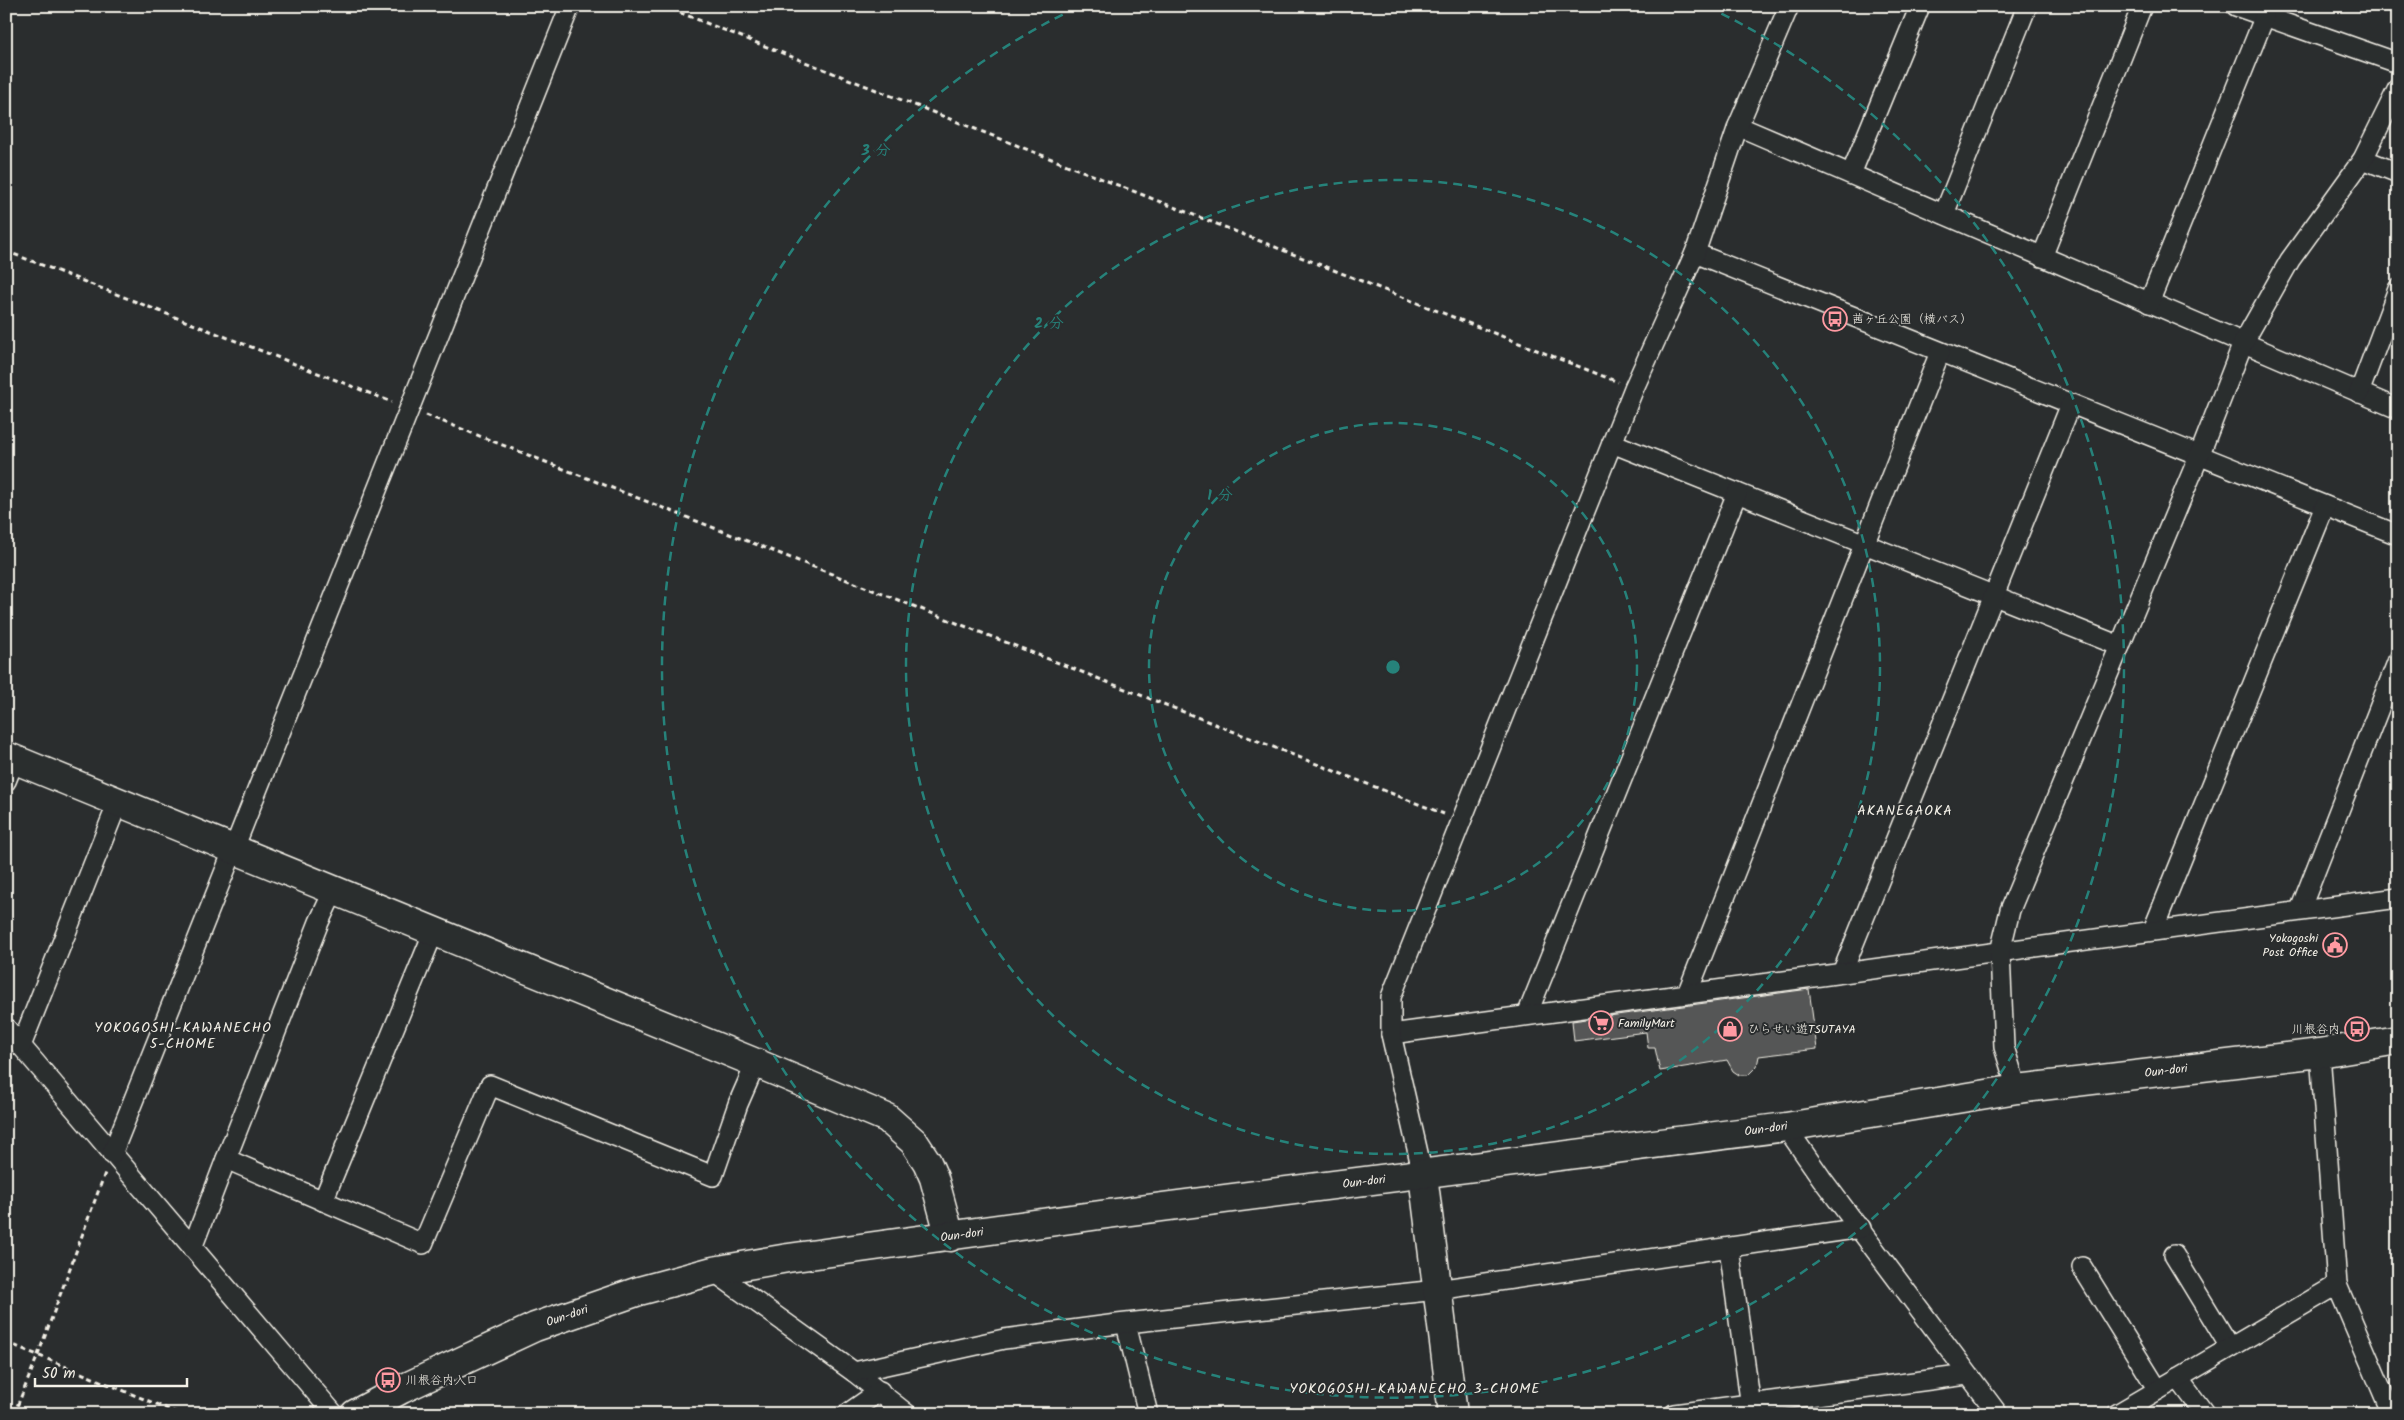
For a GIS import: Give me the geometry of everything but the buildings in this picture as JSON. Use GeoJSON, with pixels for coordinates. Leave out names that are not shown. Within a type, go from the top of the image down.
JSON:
{"type":"FeatureCollection","features":[{"type":"Feature","properties":{"kind":"main road"},"geometry":{"type":"LineString","coordinates":[[9,766],[118,802],[887,1118],[914,1142],[927,1162],[934,1178],[950,1236]]}},
{"type":"Feature","properties":{"kind":"main road","name":"Oun-dori"},"geometry":{"type":"LineString","coordinates":[[355,1414],[402,1389],[536,1327],[639,1291],[713,1272],[788,1258],[1100,1215],[1786,1127],[2017,1090],[2320,1053],[2398,1040]]}},
{"type":"Feature","properties":{"kind":"main road"},"geometry":{"type":"LineString","coordinates":[[1423,1175],[1453,1414]]}},
{"type":"Feature","properties":{"kind":"street"},"geometry":{"type":"LineString","coordinates":[[112,1154],[570,6]]}},
{"type":"Feature","properties":{"kind":"street"},"geometry":{"type":"LineString","coordinates":[[1423,1175],[1391,1034],[1390,997],[1634,388],[1695,253],[1738,126],[1789,6]]}},
{"type":"Feature","properties":{"kind":"street"},"geometry":{"type":"LineString","coordinates":[[1851,174],[1920,6]]}},
{"type":"Feature","properties":{"kind":"street"},"geometry":{"type":"LineString","coordinates":[[1944,214],[2027,6]]}},
{"type":"Feature","properties":{"kind":"street"},"geometry":{"type":"LineString","coordinates":[[2042,257],[2142,6]]}},
{"type":"Feature","properties":{"kind":"street"},"geometry":{"type":"LineString","coordinates":[[2236,6],[2264,18],[2398,63]]}},
{"type":"Feature","properties":{"kind":"street"},"geometry":{"type":"LineString","coordinates":[[2149,303],[2264,18]]}},
{"type":"Feature","properties":{"kind":"street"},"geometry":{"type":"LineString","coordinates":[[2017,1090],[2004,1047],[2000,952],[2010,910],[2199,456],[2243,343],[2290,260],[2363,159],[2398,88]]}},
{"type":"Feature","properties":{"kind":"street"},"geometry":{"type":"LineString","coordinates":[[1738,126],[2398,409]]}},
{"type":"Feature","properties":{"kind":"street"},"geometry":{"type":"LineString","coordinates":[[2363,159],[2398,173]]}},
{"type":"Feature","properties":{"kind":"street"},"geometry":{"type":"LineString","coordinates":[[1695,253],[2398,535]]}},
{"type":"Feature","properties":{"kind":"street"},"geometry":{"type":"LineString","coordinates":[[2359,393],[2397,293]]}},
{"type":"Feature","properties":{"kind":"street"},"geometry":{"type":"LineString","coordinates":[[1687,994],[1940,352]]}},
{"type":"Feature","properties":{"kind":"street"},"geometry":{"type":"LineString","coordinates":[[1842,973],[2071,404]]}},
{"type":"Feature","properties":{"kind":"street"},"geometry":{"type":"LineString","coordinates":[[1612,443],[2120,646]]}},
{"type":"Feature","properties":{"kind":"street"},"geometry":{"type":"LineString","coordinates":[[1527,1015],[1737,493]]}},
{"type":"Feature","properties":{"kind":"street"},"geometry":{"type":"LineString","coordinates":[[2153,930],[2325,506]]}},
{"type":"Feature","properties":{"kind":"street"},"geometry":{"type":"LineString","coordinates":[[2300,910],[2398,660]]}},
{"type":"Feature","properties":{"kind":"street"},"geometry":{"type":"LineString","coordinates":[[21,1046],[118,802]]}},
{"type":"Feature","properties":{"kind":"street"},"geometry":{"type":"LineString","coordinates":[[192,1248],[319,922],[334,890]]}},
{"type":"Feature","properties":{"kind":"street"},"geometry":{"type":"LineString","coordinates":[[1391,1034],[2398,898]]}},
{"type":"Feature","properties":{"kind":"street"},"geometry":{"type":"LineString","coordinates":[[323,1200],[434,931]]}},
{"type":"Feature","properties":{"kind":"street"},"geometry":{"type":"LineString","coordinates":[[6,1028],[334,1414]]}},
{"type":"Feature","properties":{"kind":"street"},"geometry":{"type":"LineString","coordinates":[[2320,1053],[2336,1285],[2392,1414]]}},
{"type":"Feature","properties":{"kind":"street"},"geometry":{"type":"LineString","coordinates":[[226,1159],[423,1244],[490,1085],[713,1176],[738,1104],[756,1063]]}},
{"type":"Feature","properties":{"kind":"street"},"geometry":{"type":"LineString","coordinates":[[1786,1127],[1822,1179],[1861,1228],[1967,1375],[1998,1414]]}},
{"type":"Feature","properties":{"kind":"street"},"geometry":{"type":"LineString","coordinates":[[854,1372],[1004,1339],[1437,1290],[1861,1228]]}},
{"type":"Feature","properties":{"kind":"street"},"geometry":{"type":"LineString","coordinates":[[1729,1248],[1751,1409]]}},
{"type":"Feature","properties":{"kind":"street"},"geometry":{"type":"LineString","coordinates":[[2174,1255],[2230,1348]]}},
{"type":"Feature","properties":{"kind":"street"},"geometry":{"type":"LineString","coordinates":[[2082,1267],[2158,1390]]}},
{"type":"Feature","properties":{"kind":"street"},"geometry":{"type":"LineString","coordinates":[[713,1272],[880,1390],[907,1414]]}},
{"type":"Feature","properties":{"kind":"street"},"geometry":{"type":"LineString","coordinates":[[2116,1414],[2336,1285]]}},
{"type":"Feature","properties":{"kind":"street"},"geometry":{"type":"LineString","coordinates":[[1126,1324],[1148,1414]]}},
{"type":"Feature","properties":{"kind":"street"},"geometry":{"type":"LineString","coordinates":[[1674,1414],[1751,1409],[1967,1375]]}},
{"type":"Feature","properties":{"kind":"street"},"geometry":{"type":"LineString","coordinates":[[2178,1378],[2205,1414]]}},
{"type":"Feature","properties":{"kind":"street"},"geometry":{"type":"LineString","coordinates":[[847,1414],[880,1390]]}},
{"type":"Feature","properties":{"kind":"path"},"geometry":{"type":"LineString","coordinates":[[663,6],[1634,388]]}},
{"type":"Feature","properties":{"kind":"path"},"geometry":{"type":"LineString","coordinates":[[6,251],[1460,821]]}},
{"type":"Feature","properties":{"kind":"path"},"geometry":{"type":"LineString","coordinates":[[14,1414],[38,1355],[112,1154]]}},
{"type":"Feature","properties":{"kind":"path"},"geometry":{"type":"LineString","coordinates":[[6,1342],[180,1414]]}},
{"type":"Feature","properties":{"kind":"place","name":"茜ヶ丘公園（横バス）"},"geometry":{"type":"Point","coordinates":[1835,319]}},
{"type":"Feature","properties":{"kind":"place","name":"Yokogoshi Post Office"},"geometry":{"type":"Point","coordinates":[2335,945]}},
{"type":"Feature","properties":{"kind":"place","name":"FamilyMart"},"geometry":{"type":"Point","coordinates":[1601,1023]}},
{"type":"Feature","properties":{"kind":"place","name":"ひらせい遊TSUTAYA"},"geometry":{"type":"Point","coordinates":[1730,1029]}},
{"type":"Feature","properties":{"kind":"place","name":"川根谷内"},"geometry":{"type":"Point","coordinates":[2357,1029]}},
{"type":"Feature","properties":{"kind":"place","name":"川根谷内入口"},"geometry":{"type":"Point","coordinates":[388,1380]}},
{"type":"Feature","properties":{"kind":"district","name":"AKANEGAOKA"},"geometry":{"type":"Point","coordinates":[1905,811]}},
{"type":"Feature","properties":{"kind":"district","name":"YOKOGOSHI-KAWANECHO 5-CHOME"},"geometry":{"type":"Point","coordinates":[183,1036]}},
{"type":"Feature","properties":{"kind":"district","name":"YOKOGOSHI-KAWANECHO 3-CHOME"},"geometry":{"type":"Point","coordinates":[1415,1389]}}]}
